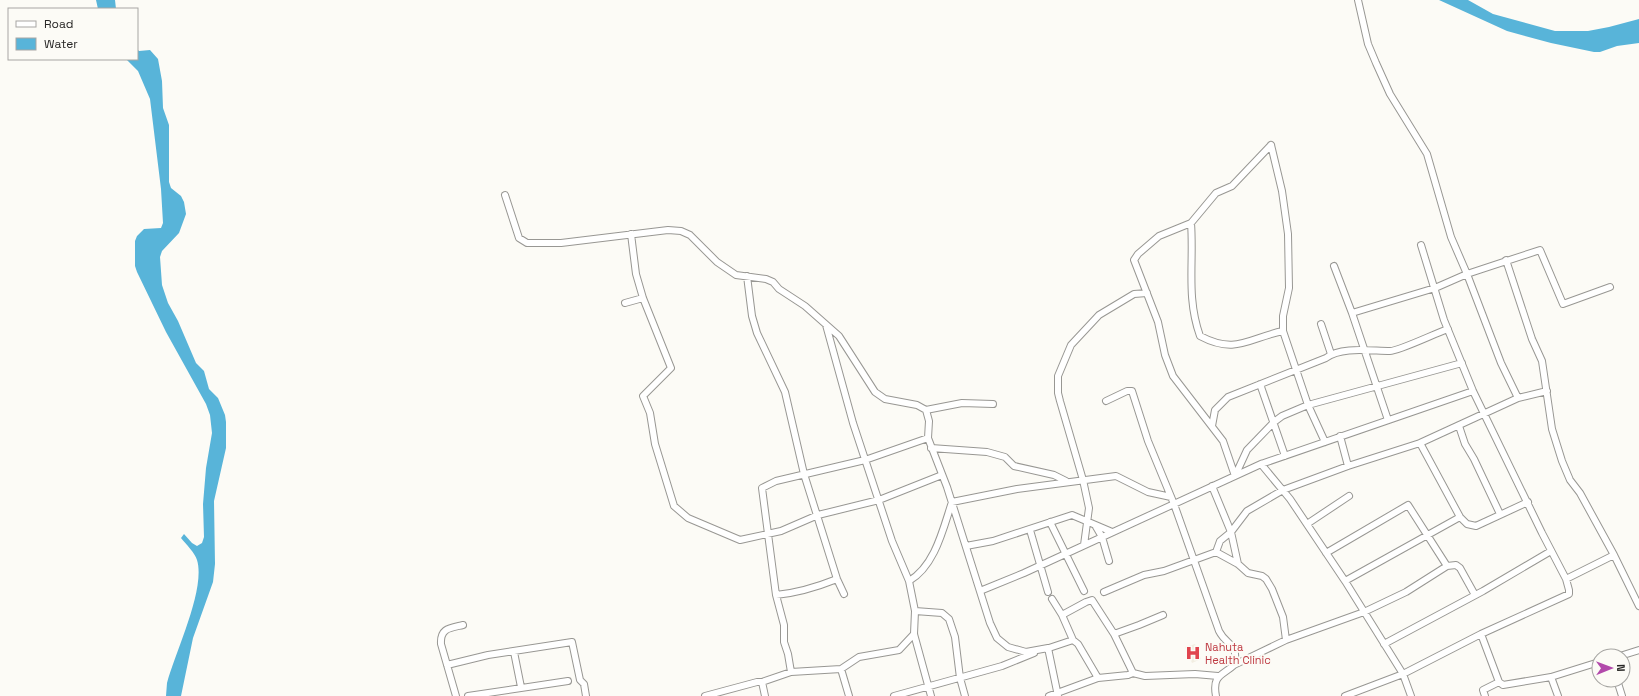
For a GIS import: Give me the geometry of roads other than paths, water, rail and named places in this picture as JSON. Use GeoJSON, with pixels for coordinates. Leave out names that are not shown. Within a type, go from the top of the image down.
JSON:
{"type":"FeatureCollection","features":[{"type":"Feature","properties":{"kind":"street"},"geometry":{"type":"LineString","coordinates":[[1358,0],[1368,44],[1390,94],[1427,154],[1451,237],[1467,274],[1501,363],[1518,398]]}},
{"type":"Feature","properties":{"kind":"street"},"geometry":{"type":"LineString","coordinates":[[1235,476],[1223,442],[1174,376],[1164,356],[1158,322],[1134,260],[1138,254],[1159,236],[1191,223],[1216,193],[1232,186],[1271,145],[1282,191],[1288,234],[1289,288],[1283,316],[1283,331],[1308,405],[1325,442]]}},
{"type":"Feature","properties":{"kind":"street"},"geometry":{"type":"LineString","coordinates":[[504,195],[519,238],[527,243],[561,243],[668,230],[681,231],[690,235],[717,262],[736,275],[766,279],[773,282],[779,289],[805,306],[839,336],[875,392],[885,399],[917,405],[926,410],[962,403],[993,404]]}},
{"type":"Feature","properties":{"kind":"street"},"geometry":{"type":"LineString","coordinates":[[1191,223],[1190,286],[1200,336],[1229,345],[1242,344],[1283,331]]}},
{"type":"Feature","properties":{"kind":"street"},"geometry":{"type":"LineString","coordinates":[[631,234],[636,274],[643,298],[671,368],[643,396],[650,413],[655,444],[674,506],[688,518],[740,540],[780,531],[818,516],[879,500],[942,476]]}},
{"type":"Feature","properties":{"kind":"street"},"geometry":{"type":"LineString","coordinates":[[1345,696],[1403,674],[1481,634],[1569,594],[1566,579],[1473,391],[1448,329],[1421,245]]}},
{"type":"Feature","properties":{"kind":"street"},"geometry":{"type":"LineString","coordinates":[[1352,313],[1435,288],[1467,274],[1540,250],[1563,304],[1610,287]]}},
{"type":"Feature","properties":{"kind":"street"},"geometry":{"type":"LineString","coordinates":[[1506,260],[1532,339],[1542,361],[1552,429],[1562,461],[1570,480],[1580,493],[1614,555],[1639,606]]}},
{"type":"Feature","properties":{"kind":"street"},"geometry":{"type":"LineString","coordinates":[[1334,266],[1352,313],[1375,386],[1388,420]]}},
{"type":"Feature","properties":{"kind":"street"},"geometry":{"type":"LineString","coordinates":[[747,276],[755,328],[762,347],[785,392],[804,474],[837,579],[844,594]]}},
{"type":"Feature","properties":{"kind":"street"},"geometry":{"type":"LineString","coordinates":[[1084,545],[1089,508],[1083,480],[1058,394],[1058,376],[1072,345],[1099,315],[1134,294],[1147,293]]}},
{"type":"Feature","properties":{"kind":"street"},"geometry":{"type":"LineString","coordinates":[[625,303],[643,298]]}},
{"type":"Feature","properties":{"kind":"street"},"geometry":{"type":"LineString","coordinates":[[1321,324],[1331,354]]}},
{"type":"Feature","properties":{"kind":"street"},"geometry":{"type":"LineString","coordinates":[[826,325],[853,423],[892,541],[909,581],[915,611],[914,634],[931,696]]}},
{"type":"Feature","properties":{"kind":"street"},"geometry":{"type":"LineString","coordinates":[[1212,426],[1215,410],[1228,397],[1326,358],[1331,354],[1363,349],[1392,351],[1448,329]]}},
{"type":"Feature","properties":{"kind":"street"},"geometry":{"type":"LineString","coordinates":[[1235,476],[1247,450],[1274,422],[1282,416],[1308,405],[1462,363]]}},
{"type":"Feature","properties":{"kind":"street"},"geometry":{"type":"LineString","coordinates":[[1260,384],[1285,456]]}},
{"type":"Feature","properties":{"kind":"street"},"geometry":{"type":"LineString","coordinates":[[1106,401],[1127,391],[1132,391],[1148,440],[1172,497],[1219,631],[1222,637],[1234,647],[1237,655],[1234,665]]}},
{"type":"Feature","properties":{"kind":"street"},"geometry":{"type":"LineString","coordinates":[[980,591],[1024,573],[1261,464],[1473,391]]}},
{"type":"Feature","properties":{"kind":"street"},"geometry":{"type":"LineString","coordinates":[[1104,592],[1144,575],[1164,571],[1216,552],[1220,541],[1231,532],[1247,511],[1283,490],[1348,466],[1420,443],[1518,398],[1547,392]]}},
{"type":"Feature","properties":{"kind":"street"},"geometry":{"type":"LineString","coordinates":[[926,410],[929,421],[928,438],[931,448],[952,502],[990,623],[997,638],[1008,647],[1026,652],[1048,648]]}},
{"type":"Feature","properties":{"kind":"street"},"geometry":{"type":"LineString","coordinates":[[1459,426],[1465,444],[1474,459],[1500,514]]}},
{"type":"Feature","properties":{"kind":"street"},"geometry":{"type":"LineString","coordinates":[[1340,436],[1348,466]]}},
{"type":"Feature","properties":{"kind":"street"},"geometry":{"type":"LineString","coordinates":[[791,672],[784,642],[784,625],[776,595],[762,488],[776,481],[865,460],[928,438]]}},
{"type":"Feature","properties":{"kind":"street"},"geometry":{"type":"LineString","coordinates":[[1420,443],[1460,517],[1467,524],[1476,526],[1528,502]]}},
{"type":"Feature","properties":{"kind":"street"},"geometry":{"type":"LineString","coordinates":[[931,448],[987,452],[1004,456],[1014,466],[1054,475],[1067,482]]}},
{"type":"Feature","properties":{"kind":"street"},"geometry":{"type":"LineString","coordinates":[[1261,464],[1283,490],[1345,581],[1403,674],[1411,696]]}},
{"type":"Feature","properties":{"kind":"street"},"geometry":{"type":"LineString","coordinates":[[952,502],[1016,489],[1116,476],[1148,492],[1172,497]]}},
{"type":"Feature","properties":{"kind":"street"},"geometry":{"type":"LineString","coordinates":[[1212,486],[1231,532],[1238,564]]}},
{"type":"Feature","properties":{"kind":"street"},"geometry":{"type":"LineString","coordinates":[[1306,524],[1350,496]]}},
{"type":"Feature","properties":{"kind":"street"},"geometry":{"type":"LineString","coordinates":[[909,581],[917,576],[929,561],[939,543],[952,502]]}},
{"type":"Feature","properties":{"kind":"street"},"geometry":{"type":"LineString","coordinates":[[1326,552],[1407,505],[1447,566]]}},
{"type":"Feature","properties":{"kind":"street"},"geometry":{"type":"LineString","coordinates":[[966,546],[993,541],[1072,515],[1112,532]]}},
{"type":"Feature","properties":{"kind":"street"},"geometry":{"type":"LineString","coordinates":[[1345,581],[1460,517]]}},
{"type":"Feature","properties":{"kind":"street"},"geometry":{"type":"LineString","coordinates":[[1050,522],[1084,591]]}},
{"type":"Feature","properties":{"kind":"street"},"geometry":{"type":"LineString","coordinates":[[1095,525],[1102,537],[1108,561]]}},
{"type":"Feature","properties":{"kind":"street"},"geometry":{"type":"LineString","coordinates":[[1030,530],[1048,592]]}},
{"type":"Feature","properties":{"kind":"street"},"geometry":{"type":"LineString","coordinates":[[1384,644],[1475,595],[1551,551]]}},
{"type":"Feature","properties":{"kind":"street"},"geometry":{"type":"LineString","coordinates":[[1216,552],[1238,564],[1248,573],[1262,576],[1266,579],[1272,589],[1283,616],[1286,640]]}},
{"type":"Feature","properties":{"kind":"street"},"geometry":{"type":"LineString","coordinates":[[1566,579],[1614,555]]}},
{"type":"Feature","properties":{"kind":"street"},"geometry":{"type":"LineString","coordinates":[[1216,696],[1215,683],[1218,676],[1234,665],[1286,640],[1364,612],[1406,592],[1447,566],[1456,565],[1460,568],[1475,595]]}},
{"type":"Feature","properties":{"kind":"street"},"geometry":{"type":"LineString","coordinates":[[776,595],[791,594],[837,579]]}},
{"type":"Feature","properties":{"kind":"street"},"geometry":{"type":"LineString","coordinates":[[1052,599],[1062,615],[1073,640],[1078,644],[1098,678]]}},
{"type":"Feature","properties":{"kind":"street"},"geometry":{"type":"LineString","coordinates":[[1062,615],[1092,600],[1114,634],[1133,673]]}},
{"type":"Feature","properties":{"kind":"street"},"geometry":{"type":"LineString","coordinates":[[915,611],[942,613],[949,618],[955,637],[960,678],[965,696]]}},
{"type":"Feature","properties":{"kind":"street"},"geometry":{"type":"LineString","coordinates":[[1114,634],[1139,626],[1163,615]]}},
{"type":"Feature","properties":{"kind":"street"},"geometry":{"type":"LineString","coordinates":[[456,696],[441,644],[442,633],[446,630],[463,625]]}},
{"type":"Feature","properties":{"kind":"street"},"geometry":{"type":"LineString","coordinates":[[705,696],[762,682],[791,672],[841,669],[859,657],[899,650],[914,634]]}},
{"type":"Feature","properties":{"kind":"street"},"geometry":{"type":"LineString","coordinates":[[1481,634],[1499,682],[1503,685],[1551,677],[1591,664]]}},
{"type":"Feature","properties":{"kind":"street"},"geometry":{"type":"LineString","coordinates":[[894,696],[1002,666],[1073,640]]}},
{"type":"Feature","properties":{"kind":"street"},"geometry":{"type":"LineString","coordinates":[[448,665],[488,655],[572,642],[580,680],[584,684],[586,696]]}},
{"type":"Feature","properties":{"kind":"street"},"geometry":{"type":"LineString","coordinates":[[1048,648],[1058,694]]}},
{"type":"Feature","properties":{"kind":"street"},"geometry":{"type":"LineString","coordinates":[[514,652],[521,687]]}},
{"type":"Feature","properties":{"kind":"street"},"geometry":{"type":"LineString","coordinates":[[841,669],[849,696]]}},
{"type":"Feature","properties":{"kind":"street"},"geometry":{"type":"LineString","coordinates":[[1049,696],[1058,694],[1098,678],[1128,675],[1133,673],[1145,676],[1195,674],[1218,676]]}},
{"type":"Feature","properties":{"kind":"street"},"geometry":{"type":"LineString","coordinates":[[1551,677],[1558,696]]}},
{"type":"Feature","properties":{"kind":"street"},"geometry":{"type":"LineString","coordinates":[[468,696],[568,681]]}},
{"type":"Feature","properties":{"kind":"street"},"geometry":{"type":"LineString","coordinates":[[762,682],[765,696]]}},
{"type":"Feature","properties":{"kind":"street"},"geometry":{"type":"LineString","coordinates":[[1485,696],[1483,690],[1499,682]]}},
{"type":"Feature","properties":{"kind":"water"},"geometry":{"type":"Polygon","coordinates":[[[96,0],[115,0],[116,8],[98,8],[96,0]]]}},
{"type":"Feature","properties":{"kind":"water"},"geometry":{"type":"Polygon","coordinates":[[[1439,0],[1468,0],[1493,14],[1555,31],[1588,31],[1639,19],[1639,43],[1617,46],[1600,52],[1594,52],[1551,43],[1507,31],[1439,0]]]}},
{"type":"Feature","properties":{"kind":"water"},"geometry":{"type":"Polygon","coordinates":[[[138,50],[150,50],[158,59],[162,81],[163,108],[169,125],[169,182],[171,188],[181,196],[184,202],[186,214],[179,233],[162,251],[160,257],[162,285],[168,303],[178,321],[196,363],[204,371],[209,389],[218,398],[225,415],[226,422],[226,448],[214,501],[215,564],[213,582],[193,638],[181,696],[166,696],[167,683],[194,604],[199,572],[196,557],[181,538],[184,534],[197,546],[202,543],[204,537],[203,504],[206,468],[212,433],[210,415],[206,404],[166,332],[135,266],[135,241],[137,236],[144,229],[161,228],[163,223],[161,189],[150,99],[138,71],[127,60],[138,60],[138,50]]]}},
{"type":"Feature","properties":{"kind":"place","name":"Nahuta Health Clinic"},"geometry":{"type":"Point","coordinates":[1193,653]}}]}
